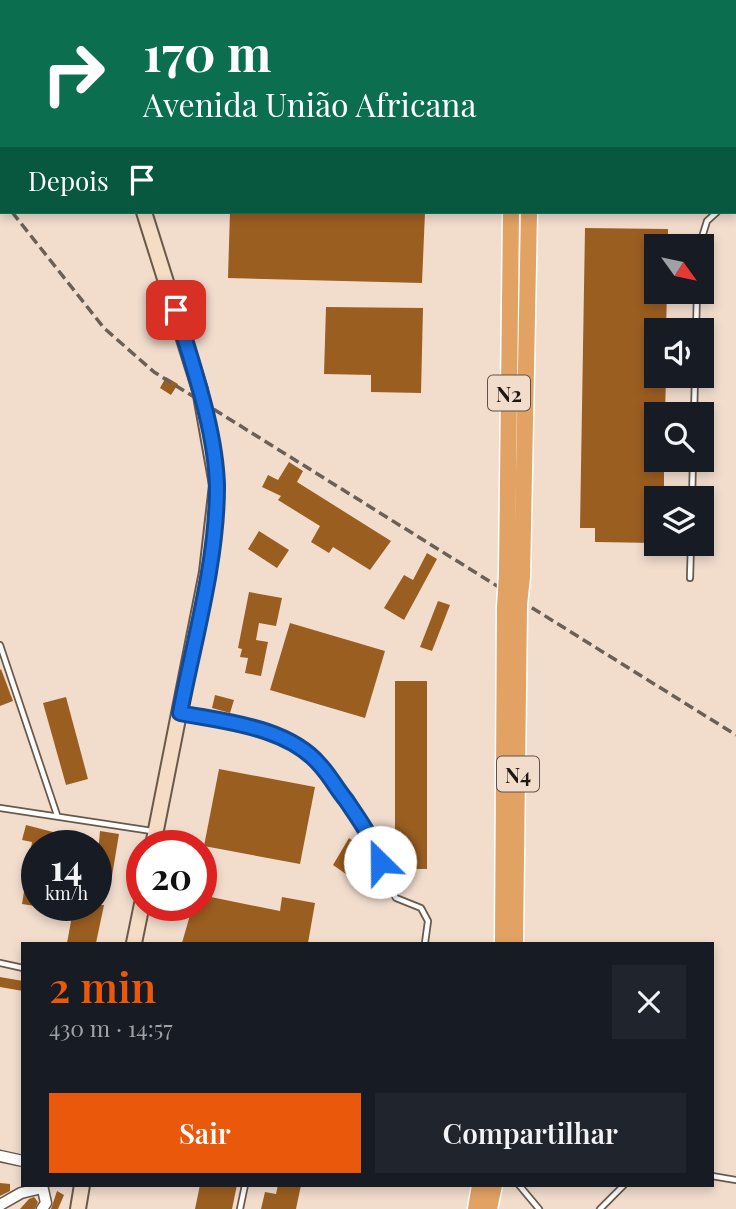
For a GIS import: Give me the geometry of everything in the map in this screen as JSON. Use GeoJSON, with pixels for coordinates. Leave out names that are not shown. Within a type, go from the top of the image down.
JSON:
{"type":"FeatureCollection","features":[{"type":"Feature","properties":{"kind":"highway","name":"N2"},"geometry":{"type":"LineString","coordinates":[[511,214],[514,575]]}},
{"type":"Feature","properties":{"kind":"highway","name":"N2"},"geometry":{"type":"LineString","coordinates":[[523,550],[529,214]]}},
{"type":"Feature","properties":{"kind":"highway","name":"N4"},"geometry":{"type":"LineString","coordinates":[[503,942],[512,606],[514,575],[523,550]]}},
{"type":"Feature","properties":{"kind":"highway","name":"N4"},"geometry":{"type":"LineString","coordinates":[[512,606],[515,942]]}},
{"type":"Feature","properties":{"kind":"highway"},"geometry":{"type":"LineString","coordinates":[[475,1209],[480,1187]]}},
{"type":"Feature","properties":{"kind":"highway"},"geometry":{"type":"LineString","coordinates":[[489,1209],[494,1187]]}},
{"type":"Feature","properties":{"kind":"main road"},"geometry":{"type":"LineString","coordinates":[[145,214],[200,390],[217,485],[207,572],[157,830]]}},
{"type":"Feature","properties":{"kind":"main road"},"geometry":{"type":"LineString","coordinates":[[134,942],[139,921]]}},
{"type":"Feature","properties":{"kind":"main road"},"geometry":{"type":"LineString","coordinates":[[78,1209],[82,1187]]}},
{"type":"Feature","properties":{"kind":"street"},"geometry":{"type":"LineString","coordinates":[[0,1156],[21,1161]]}},
{"type":"Feature","properties":{"kind":"street"},"geometry":{"type":"LineString","coordinates":[[0,1205],[39,1187]]}},
{"type":"Feature","properties":{"kind":"street"},"geometry":{"type":"LineString","coordinates":[[42,1187],[46,1203],[43,1209]]}},
{"type":"Feature","properties":{"kind":"lane"},"geometry":{"type":"LineString","coordinates":[[700,234],[707,221],[715,214]]}},
{"type":"Feature","properties":{"kind":"lane"},"geometry":{"type":"LineString","coordinates":[[690,578],[691,556]]}},
{"type":"Feature","properties":{"kind":"lane"},"geometry":{"type":"LineString","coordinates":[[0,645],[57,815]]}},
{"type":"Feature","properties":{"kind":"lane"},"geometry":{"type":"LineString","coordinates":[[180,713],[278,736],[319,763],[374,841],[388,886],[396,898],[421,908],[428,921],[425,942]]}},
{"type":"Feature","properties":{"kind":"lane"},"geometry":{"type":"LineString","coordinates":[[0,808],[57,815],[126,831]]}},
{"type":"Feature","properties":{"kind":"lane"},"geometry":{"type":"LineString","coordinates":[[0,963],[21,968]]}},
{"type":"Feature","properties":{"kind":"lane"},"geometry":{"type":"LineString","coordinates":[[714,1176],[736,1180]]}},
{"type":"Feature","properties":{"kind":"lane"},"geometry":{"type":"LineString","coordinates":[[240,1209],[245,1187]]}},
{"type":"Feature","properties":{"kind":"lane"},"geometry":{"type":"LineString","coordinates":[[521,1187],[537,1208]]}},
{"type":"Feature","properties":{"kind":"lane"},"geometry":{"type":"LineString","coordinates":[[600,1209],[622,1187]]}},
{"type":"Feature","properties":{"kind":"building"},"geometry":{"type":"Polygon","coordinates":[[[230,214],[425,214],[422,283],[228,278],[230,214]]]}},
{"type":"Feature","properties":{"kind":"building"},"geometry":{"type":"Polygon","coordinates":[[[585,228],[668,229],[668,234],[644,234],[644,304],[667,304],[666,318],[644,318],[644,388],[666,388],[665,402],[644,402],[644,472],[664,472],[664,486],[644,486],[644,543],[595,542],[595,528],[580,528],[585,228]]]}},
{"type":"Feature","properties":{"kind":"building"},"geometry":{"type":"Polygon","coordinates":[[[326,307],[423,308],[421,393],[371,392],[371,375],[324,374],[326,307]]]}},
{"type":"Feature","properties":{"kind":"building"},"geometry":{"type":"Polygon","coordinates":[[[166,377],[178,384],[171,395],[160,388],[166,377]]]}},
{"type":"Feature","properties":{"kind":"building"},"geometry":{"type":"Polygon","coordinates":[[[289,462],[303,471],[297,482],[391,541],[370,570],[333,547],[329,553],[311,542],[320,526],[278,500],[281,496],[262,487],[268,475],[278,480],[289,462]]]}},
{"type":"Feature","properties":{"kind":"building"},"geometry":{"type":"Polygon","coordinates":[[[259,531],[289,550],[277,568],[248,549],[259,531]]]}},
{"type":"Feature","properties":{"kind":"building"},"geometry":{"type":"Polygon","coordinates":[[[427,553],[437,559],[404,620],[384,608],[404,575],[413,580],[427,553]]]}},
{"type":"Feature","properties":{"kind":"building"},"geometry":{"type":"Polygon","coordinates":[[[249,592],[282,598],[276,626],[259,623],[256,640],[268,642],[261,676],[245,673],[248,658],[240,657],[242,649],[238,648],[249,592]]]}},
{"type":"Feature","properties":{"kind":"building"},"geometry":{"type":"Polygon","coordinates":[[[438,601],[450,605],[432,651],[420,647],[438,601]]]}},
{"type":"Feature","properties":{"kind":"building"},"geometry":{"type":"Polygon","coordinates":[[[290,623],[385,651],[365,718],[270,690],[290,623]]]}},
{"type":"Feature","properties":{"kind":"building"},"geometry":{"type":"Polygon","coordinates":[[[0,670],[13,701],[0,706],[0,670]]]}},
{"type":"Feature","properties":{"kind":"building"},"geometry":{"type":"Polygon","coordinates":[[[395,681],[427,681],[427,869],[395,869],[395,681]]]}},
{"type":"Feature","properties":{"kind":"building"},"geometry":{"type":"Polygon","coordinates":[[[215,695],[234,700],[230,713],[212,708],[215,695]]]}},
{"type":"Feature","properties":{"kind":"building"},"geometry":{"type":"Polygon","coordinates":[[[66,697],[88,779],[66,785],[43,703],[66,697]]]}},
{"type":"Feature","properties":{"kind":"building"},"geometry":{"type":"Polygon","coordinates":[[[219,769],[315,787],[300,864],[217,848],[217,830],[207,830],[219,769]]]}},
{"type":"Feature","properties":{"kind":"building"},"geometry":{"type":"Polygon","coordinates":[[[26,825],[45,830],[25,830],[26,825]]]}},
{"type":"Feature","properties":{"kind":"building"},"geometry":{"type":"Polygon","coordinates":[[[112,833],[119,834],[112,876],[112,833]]]}},
{"type":"Feature","properties":{"kind":"building"},"geometry":{"type":"Polygon","coordinates":[[[349,838],[359,845],[355,852],[377,867],[373,874],[368,871],[356,881],[333,865],[349,838]]]}},
{"type":"Feature","properties":{"kind":"building"},"geometry":{"type":"Polygon","coordinates":[[[282,897],[315,903],[308,942],[182,942],[188,921],[217,921],[217,898],[280,911],[282,897]]]}},
{"type":"Feature","properties":{"kind":"building"},"geometry":{"type":"Polygon","coordinates":[[[71,921],[101,921],[96,942],[67,942],[71,921]]]}},
{"type":"Feature","properties":{"kind":"building"},"geometry":{"type":"Polygon","coordinates":[[[0,977],[21,981],[21,991],[0,987],[0,977]]]}},
{"type":"Feature","properties":{"kind":"building"},"geometry":{"type":"Polygon","coordinates":[[[0,1183],[10,1184],[10,1191],[0,1196],[0,1183]]]}},
{"type":"Feature","properties":{"kind":"building"},"geometry":{"type":"Polygon","coordinates":[[[200,1187],[237,1187],[232,1209],[195,1209],[200,1187]]]}},
{"type":"Feature","properties":{"kind":"building"},"geometry":{"type":"Polygon","coordinates":[[[278,1187],[301,1187],[296,1209],[261,1209],[265,1192],[276,1194],[278,1187]]]}},
{"type":"Feature","properties":{"kind":"building"},"geometry":{"type":"Polygon","coordinates":[[[57,1191],[64,1195],[58,1209],[51,1209],[57,1191]]]}},
{"type":"Feature","properties":{"kind":"building"},"geometry":{"type":"Polygon","coordinates":[[[34,1197],[38,1202],[35,1209],[20,1209],[29,1199],[34,1197]]]}},
{"type":"Feature","properties":{"kind":"railway"},"geometry":{"type":"LineString","coordinates":[[14,214],[104,328],[154,372],[736,735]]}},
{"type":"Feature","properties":{"kind":"route"},"geometry":{"type":"LineString","coordinates":[[176,310],[200,390],[217,485],[207,572],[180,713],[278,736],[308,754],[319,763],[374,841],[380,862]]}}]}
